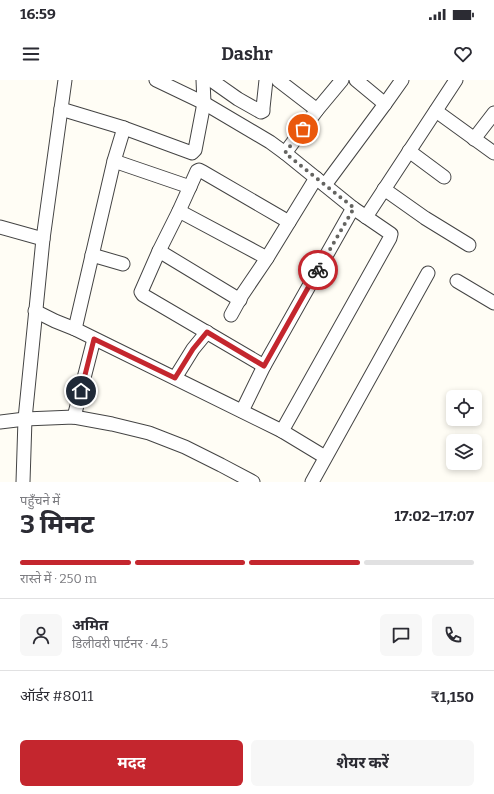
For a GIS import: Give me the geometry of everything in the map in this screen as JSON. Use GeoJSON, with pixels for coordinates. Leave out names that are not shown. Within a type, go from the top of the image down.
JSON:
{"type":"FeatureCollection","features":[{"type":"Feature","properties":{"kind":"street"},"geometry":{"type":"LineString","coordinates":[[23,482],[24,419],[35,311],[43,239],[65,80]]}},
{"type":"Feature","properties":{"kind":"street"},"geometry":{"type":"LineString","coordinates":[[156,80],[204,103],[270,142],[354,208],[391,234],[282,431]]}},
{"type":"Feature","properties":{"kind":"street"},"geometry":{"type":"LineString","coordinates":[[61,109],[124,128],[192,153],[195,150],[204,103],[203,80]]}},
{"type":"Feature","properties":{"kind":"street"},"geometry":{"type":"LineString","coordinates":[[211,80],[238,99],[261,112],[264,108],[266,80]]}},
{"type":"Feature","properties":{"kind":"street"},"geometry":{"type":"LineString","coordinates":[[278,80],[317,110]]}},
{"type":"Feature","properties":{"kind":"street"},"geometry":{"type":"LineString","coordinates":[[285,153],[317,110],[342,80]]}},
{"type":"Feature","properties":{"kind":"street"},"geometry":{"type":"LineString","coordinates":[[356,80],[385,104]]}},
{"type":"Feature","properties":{"kind":"street"},"geometry":{"type":"LineString","coordinates":[[231,315],[289,222],[385,104],[402,80]]}},
{"type":"Feature","properties":{"kind":"street"},"geometry":{"type":"LineString","coordinates":[[366,217],[456,80]]}},
{"type":"Feature","properties":{"kind":"street"},"geometry":{"type":"LineString","coordinates":[[436,111],[494,153]]}},
{"type":"Feature","properties":{"kind":"street"},"geometry":{"type":"LineString","coordinates":[[474,139],[494,113]]}},
{"type":"Feature","properties":{"kind":"street"},"geometry":{"type":"LineString","coordinates":[[75,329],[114,161],[124,128]]}},
{"type":"Feature","properties":{"kind":"street"},"geometry":{"type":"LineString","coordinates":[[409,151],[444,177]]}},
{"type":"Feature","properties":{"kind":"street"},"geometry":{"type":"LineString","coordinates":[[114,161],[190,187]]}},
{"type":"Feature","properties":{"kind":"street"},"geometry":{"type":"LineString","coordinates":[[264,366],[141,294],[141,290],[158,251],[179,211],[197,171],[200,170],[289,222]]}},
{"type":"Feature","properties":{"kind":"street"},"geometry":{"type":"LineString","coordinates":[[384,189],[425,218],[469,245]]}},
{"type":"Feature","properties":{"kind":"street"},"geometry":{"type":"LineString","coordinates":[[242,411],[264,366],[354,208]]}},
{"type":"Feature","properties":{"kind":"street"},"geometry":{"type":"LineString","coordinates":[[179,211],[267,258]]}},
{"type":"Feature","properties":{"kind":"street"},"geometry":{"type":"LineString","coordinates":[[0,227],[43,239]]}},
{"type":"Feature","properties":{"kind":"street"},"geometry":{"type":"LineString","coordinates":[[158,251],[240,300]]}},
{"type":"Feature","properties":{"kind":"street"},"geometry":{"type":"LineString","coordinates":[[92,255],[123,264]]}},
{"type":"Feature","properties":{"kind":"street"},"geometry":{"type":"LineString","coordinates":[[312,482],[428,273]]}},
{"type":"Feature","properties":{"kind":"street"},"geometry":{"type":"LineString","coordinates":[[457,281],[494,303]]}},
{"type":"Feature","properties":{"kind":"street"},"geometry":{"type":"LineString","coordinates":[[35,311],[75,329],[282,431],[325,457]]}},
{"type":"Feature","properties":{"kind":"street"},"geometry":{"type":"LineString","coordinates":[[175,378],[193,349],[207,332]]}},
{"type":"Feature","properties":{"kind":"street"},"geometry":{"type":"LineString","coordinates":[[74,417],[94,339]]}},
{"type":"Feature","properties":{"kind":"street"},"geometry":{"type":"LineString","coordinates":[[0,422],[24,419],[74,417],[112,424],[149,433],[185,447],[221,464],[253,482]]}},
{"type":"Feature","properties":{"kind":"way so far"},"geometry":{"type":"LineString","coordinates":[[303,129],[285,153],[354,208],[318,270]]}},
{"type":"Feature","properties":{"kind":"route"},"geometry":{"type":"LineString","coordinates":[[81,391],[94,339],[175,378],[193,349],[207,332],[264,366],[318,270]]}}]}
